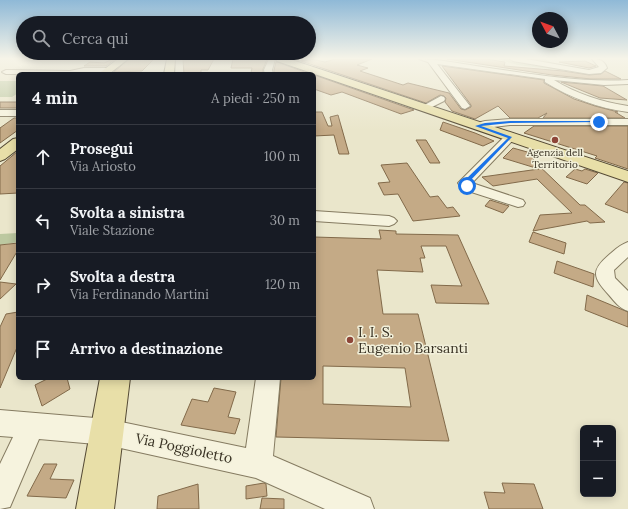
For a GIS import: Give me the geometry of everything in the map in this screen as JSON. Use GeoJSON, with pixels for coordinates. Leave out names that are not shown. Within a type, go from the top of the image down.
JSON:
{"type":"FeatureCollection","features":[{"type":"Feature","properties":{"kind":"main road"},"geometry":{"type":"LineString","coordinates":[[347,83],[409,105],[477,126],[628,177]]}},
{"type":"Feature","properties":{"kind":"main road"},"geometry":{"type":"LineString","coordinates":[[0,156],[16,144]]}},
{"type":"Feature","properties":{"kind":"main road"},"geometry":{"type":"LineString","coordinates":[[95,509],[116,380]]}},
{"type":"Feature","properties":{"kind":"street"},"geometry":{"type":"LineString","coordinates":[[446,83],[465,106]]}},
{"type":"Feature","properties":{"kind":"street"},"geometry":{"type":"LineString","coordinates":[[553,83],[567,91],[585,98],[606,105],[628,109]]}},
{"type":"Feature","properties":{"kind":"street"},"geometry":{"type":"LineString","coordinates":[[426,110],[441,99]]}},
{"type":"Feature","properties":{"kind":"street"},"geometry":{"type":"LineString","coordinates":[[0,113],[16,113]]}},
{"type":"Feature","properties":{"kind":"street"},"geometry":{"type":"LineString","coordinates":[[477,126],[516,122],[628,122]]}},
{"type":"Feature","properties":{"kind":"street"},"geometry":{"type":"LineString","coordinates":[[510,137],[465,183],[467,186],[518,203]]}},
{"type":"Feature","properties":{"kind":"street"},"geometry":{"type":"LineString","coordinates":[[316,216],[389,221]]}},
{"type":"Feature","properties":{"kind":"street"},"geometry":{"type":"LineString","coordinates":[[628,248],[605,268],[606,280],[628,303]]}},
{"type":"Feature","properties":{"kind":"street"},"geometry":{"type":"LineString","coordinates":[[258,464],[268,380]]}},
{"type":"Feature","properties":{"kind":"street","name":"Via Poggioletto"},"geometry":{"type":"LineString","coordinates":[[0,423],[107,432],[258,464],[359,509]]}},
{"type":"Feature","properties":{"kind":"street"},"geometry":{"type":"LineString","coordinates":[[0,497],[31,426]]}},
{"type":"Feature","properties":{"kind":"green space"},"geometry":{"type":"Polygon","coordinates":[[[0,83],[16,83],[16,94],[12,97],[0,97],[0,83]]]}},
{"type":"Feature","properties":{"kind":"green space"},"geometry":{"type":"Polygon","coordinates":[[[16,233],[16,242],[0,245],[0,234],[16,233]]]}},
{"type":"Feature","properties":{"kind":"building"},"geometry":{"type":"Polygon","coordinates":[[[316,83],[336,83],[414,110],[401,114],[342,92],[331,95],[316,90],[316,83]]]}},
{"type":"Feature","properties":{"kind":"building"},"geometry":{"type":"Polygon","coordinates":[[[366,83],[396,83],[403,85],[408,83],[449,93],[461,109],[465,110],[471,107],[471,105],[454,83],[544,83],[574,99],[618,112],[615,112],[625,118],[543,118],[547,113],[538,118],[510,118],[498,106],[475,119],[452,111],[445,102],[446,98],[444,96],[440,95],[426,103],[366,83]]]}},
{"type":"Feature","properties":{"kind":"building"},"geometry":{"type":"Polygon","coordinates":[[[563,83],[603,86],[627,100],[600,98],[563,83]]]}},
{"type":"Feature","properties":{"kind":"building"},"geometry":{"type":"Polygon","coordinates":[[[0,102],[16,102],[16,108],[0,108],[0,102]]]}},
{"type":"Feature","properties":{"kind":"building"},"geometry":{"type":"Polygon","coordinates":[[[316,112],[322,112],[328,126],[332,126],[330,117],[338,115],[349,154],[339,154],[334,135],[316,136],[316,112]]]}},
{"type":"Feature","properties":{"kind":"building"},"geometry":{"type":"Polygon","coordinates":[[[16,118],[16,131],[0,143],[0,128],[16,118]]]}},
{"type":"Feature","properties":{"kind":"building"},"geometry":{"type":"Polygon","coordinates":[[[443,122],[494,141],[483,146],[440,130],[443,122]]]}},
{"type":"Feature","properties":{"kind":"building"},"geometry":{"type":"Polygon","coordinates":[[[534,126],[628,126],[628,169],[595,158],[597,156],[524,133],[534,126]]]}},
{"type":"Feature","properties":{"kind":"building"},"geometry":{"type":"Polygon","coordinates":[[[416,140],[426,140],[440,163],[430,163],[416,140]]]}},
{"type":"Feature","properties":{"kind":"building"},"geometry":{"type":"Polygon","coordinates":[[[513,148],[538,155],[533,160],[580,205],[585,205],[605,222],[590,223],[587,221],[533,231],[540,215],[572,213],[537,179],[493,186],[482,177],[539,169],[503,158],[513,148]]]}},
{"type":"Feature","properties":{"kind":"building"},"geometry":{"type":"Polygon","coordinates":[[[16,153],[16,193],[0,194],[0,166],[16,153]]]}},
{"type":"Feature","properties":{"kind":"building"},"geometry":{"type":"Polygon","coordinates":[[[407,163],[430,197],[438,196],[447,208],[453,207],[460,216],[413,221],[398,194],[384,195],[378,183],[390,182],[381,165],[407,163]]]}},
{"type":"Feature","properties":{"kind":"building"},"geometry":{"type":"Polygon","coordinates":[[[575,169],[582,171],[585,169],[598,173],[587,184],[566,177],[575,169]]]}},
{"type":"Feature","properties":{"kind":"building"},"geometry":{"type":"Polygon","coordinates":[[[624,182],[628,183],[628,213],[605,204],[624,182]]]}},
{"type":"Feature","properties":{"kind":"building"},"geometry":{"type":"Polygon","coordinates":[[[490,200],[509,206],[503,213],[485,206],[490,200]]]}},
{"type":"Feature","properties":{"kind":"building","name":"I. I. S. Eugenio Barsanti"},"geometry":{"type":"Polygon","coordinates":[[[379,230],[396,231],[396,234],[458,235],[489,304],[436,303],[431,285],[462,286],[446,246],[421,246],[425,258],[420,258],[423,272],[377,270],[383,314],[418,314],[449,441],[276,437],[281,380],[316,380],[316,237],[381,239],[379,230]],[[323,366],[323,404],[411,407],[405,368],[323,366]]]}},
{"type":"Feature","properties":{"kind":"building"},"geometry":{"type":"Polygon","coordinates":[[[533,232],[566,243],[564,254],[529,242],[533,232]]]}},
{"type":"Feature","properties":{"kind":"building"},"geometry":{"type":"Polygon","coordinates":[[[16,243],[16,253],[0,280],[0,245],[16,243]]]}},
{"type":"Feature","properties":{"kind":"building"},"geometry":{"type":"Polygon","coordinates":[[[557,261],[594,274],[593,287],[554,273],[557,261]]]}},
{"type":"Feature","properties":{"kind":"building"},"geometry":{"type":"Polygon","coordinates":[[[0,282],[16,284],[0,299],[0,282]]]}},
{"type":"Feature","properties":{"kind":"building"},"geometry":{"type":"Polygon","coordinates":[[[587,295],[628,312],[628,327],[585,310],[587,295]]]}},
{"type":"Feature","properties":{"kind":"building"},"geometry":{"type":"Polygon","coordinates":[[[16,312],[16,350],[0,388],[0,327],[6,314],[16,312]]]}},
{"type":"Feature","properties":{"kind":"building"},"geometry":{"type":"Polygon","coordinates":[[[45,380],[68,380],[70,389],[42,406],[35,385],[45,380]]]}},
{"type":"Feature","properties":{"kind":"building"},"geometry":{"type":"Polygon","coordinates":[[[214,388],[236,392],[228,417],[240,419],[235,434],[181,425],[192,399],[208,402],[214,388]]]}},
{"type":"Feature","properties":{"kind":"building"},"geometry":{"type":"Polygon","coordinates":[[[44,464],[57,464],[50,479],[74,480],[66,498],[27,496],[44,464]]]}},
{"type":"Feature","properties":{"kind":"building"},"geometry":{"type":"Polygon","coordinates":[[[502,483],[534,484],[543,509],[489,509],[484,492],[505,493],[502,483]]]}},
{"type":"Feature","properties":{"kind":"building"},"geometry":{"type":"Polygon","coordinates":[[[198,484],[199,509],[157,509],[158,496],[198,484]]]}},
{"type":"Feature","properties":{"kind":"building"},"geometry":{"type":"Polygon","coordinates":[[[266,484],[267,496],[246,499],[246,486],[266,484]]]}},
{"type":"Feature","properties":{"kind":"building"},"geometry":{"type":"Polygon","coordinates":[[[262,498],[284,499],[284,509],[260,509],[262,498]]]}},
{"type":"Feature","properties":{"kind":"place","name":"Agenzia dell Territorio"},"geometry":{"type":"Point","coordinates":[555,140]}},
{"type":"Feature","properties":{"kind":"place","name":"I. I. S. Eugenio Barsanti"},"geometry":{"type":"Point","coordinates":[350,340]}},
{"type":"Feature","properties":{"kind":"route"},"geometry":{"type":"LineString","coordinates":[[467,186],[465,183],[510,137],[477,126],[510,122],[599,122]]}}]}
